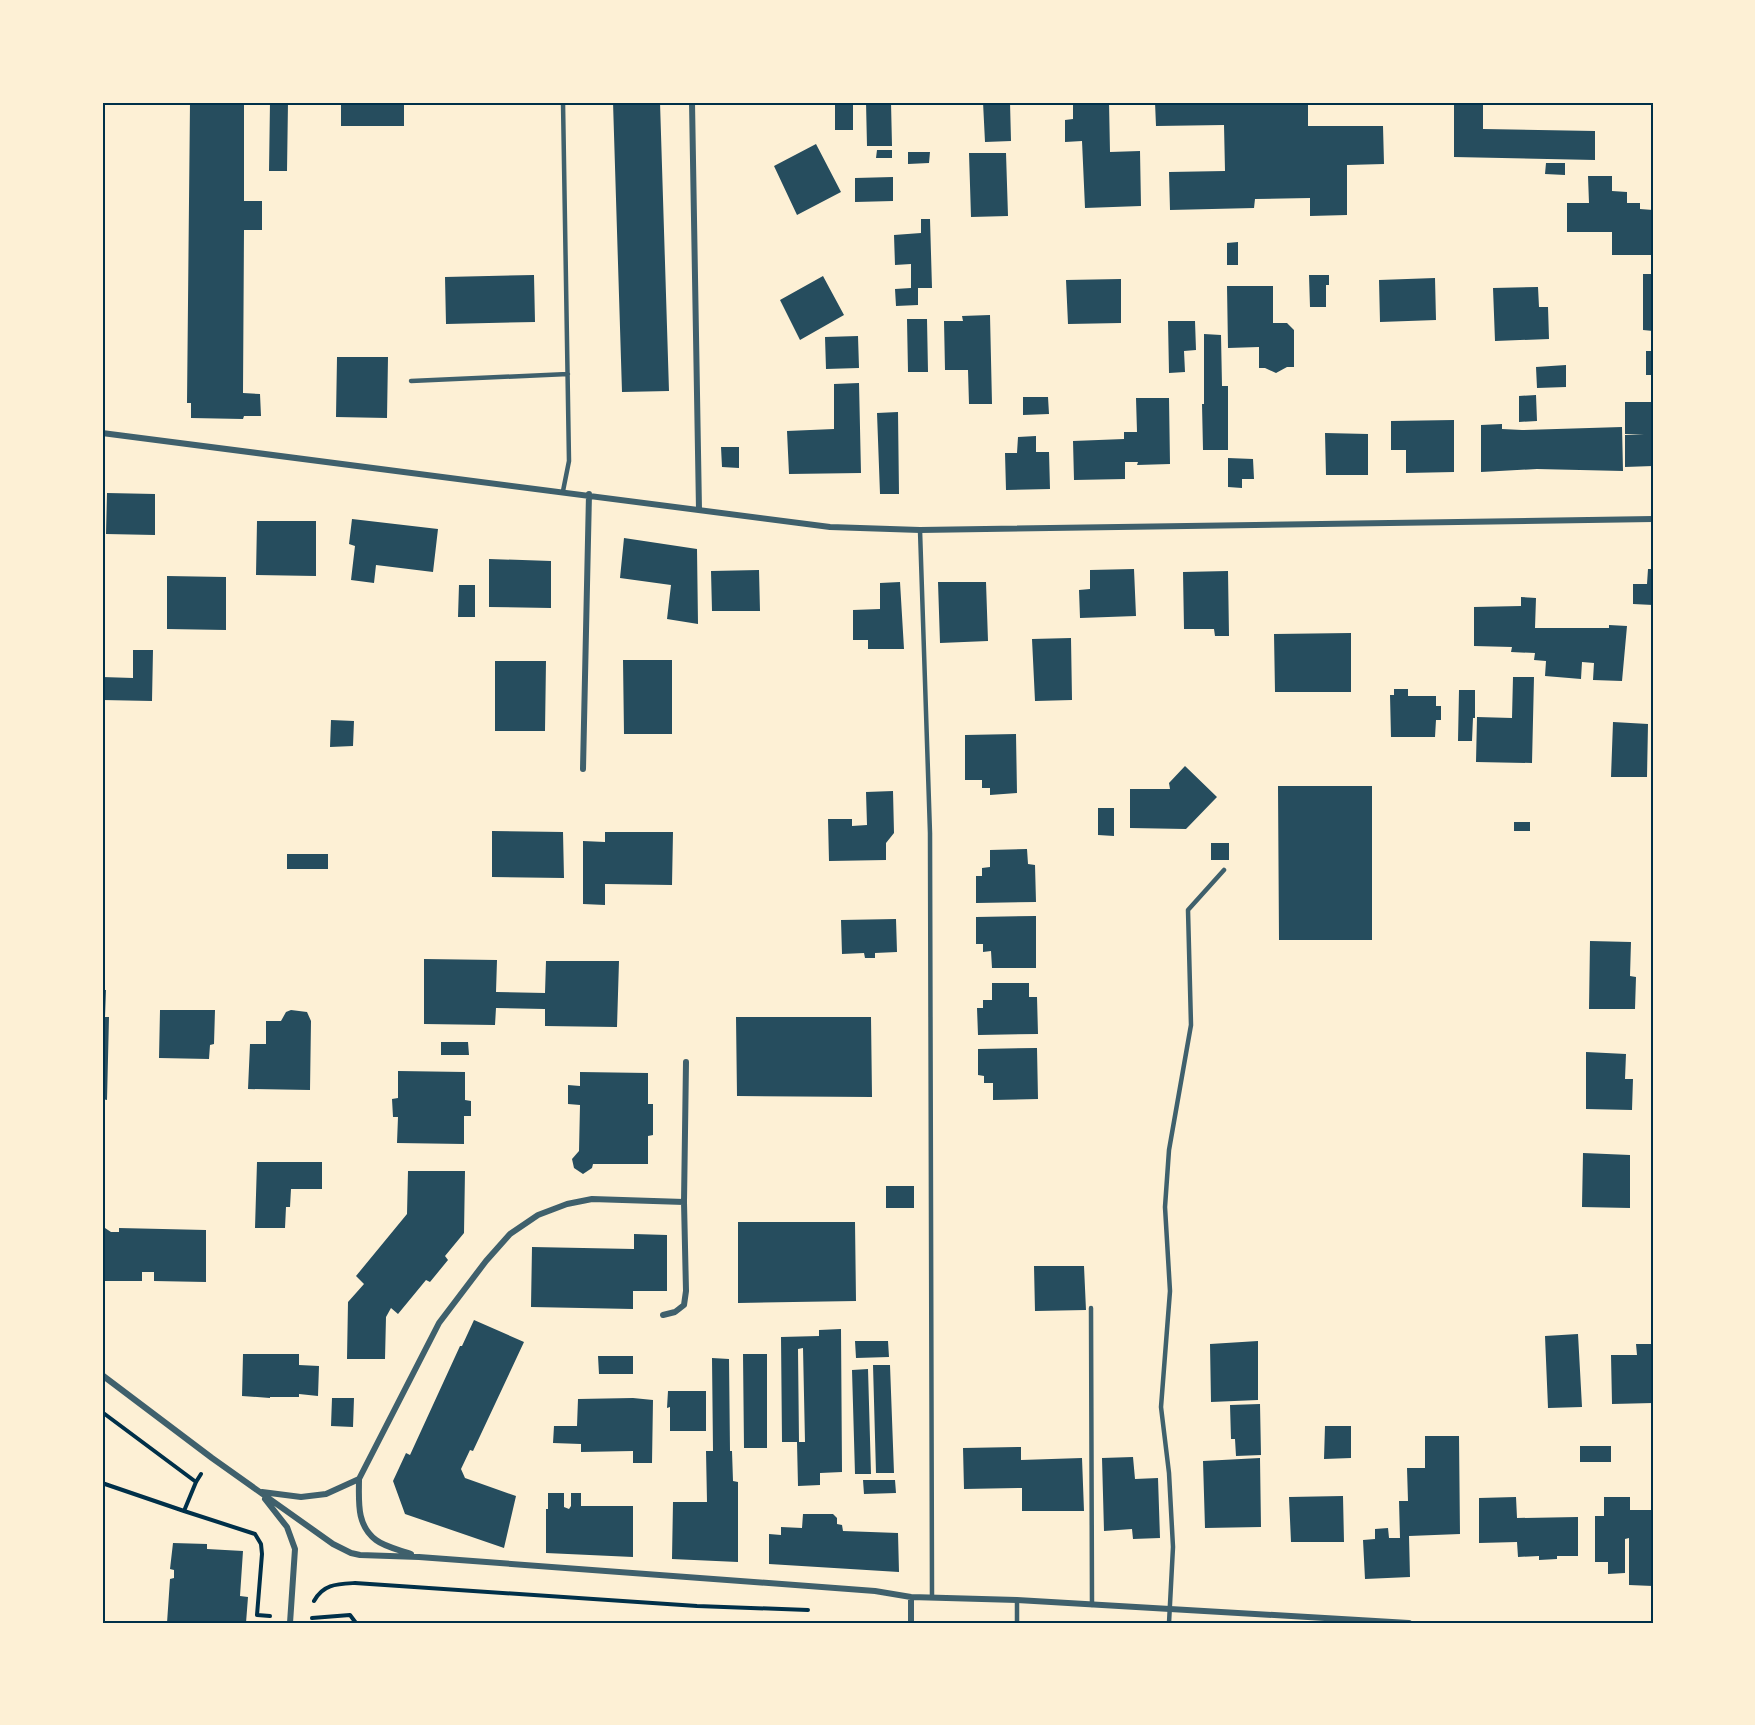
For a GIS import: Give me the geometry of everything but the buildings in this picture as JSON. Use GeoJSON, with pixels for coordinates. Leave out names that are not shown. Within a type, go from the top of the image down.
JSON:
{"type":"FeatureCollection","features":[{"type":"Feature","properties":{"kind":"street"},"geometry":{"type":"LineString","coordinates":[[692,102],[699,510]]}},
{"type":"Feature","properties":{"kind":"street"},"geometry":{"type":"LineString","coordinates":[[102,433],[589,494],[830,527],[920,530],[1653,519]]}},
{"type":"Feature","properties":{"kind":"street"},"geometry":{"type":"LineString","coordinates":[[583,769],[589,494]]}},
{"type":"Feature","properties":{"kind":"street"},"geometry":{"type":"LineString","coordinates":[[663,1315],[675,1312],[684,1305],[686,1291],[684,1202],[686,1062]]}},
{"type":"Feature","properties":{"kind":"street"},"geometry":{"type":"LineString","coordinates":[[419,1557],[376,1541],[364,1526],[359,1508],[359,1479],[439,1323],[486,1261],[510,1234],[538,1215],[567,1204],[592,1199],[684,1202]]}},
{"type":"Feature","properties":{"kind":"street"},"geometry":{"type":"LineString","coordinates":[[102,1375],[212,1458],[333,1544],[360,1555],[419,1557],[875,1591],[911,1597],[1017,1600],[1409,1623]]}},
{"type":"Feature","properties":{"kind":"street"},"geometry":{"type":"LineString","coordinates":[[259,1492],[301,1497],[326,1494],[359,1479]]}},
{"type":"Feature","properties":{"kind":"street"},"geometry":{"type":"LineString","coordinates":[[259,1492],[287,1527],[295,1549],[290,1620]]}},
{"type":"Feature","properties":{"kind":"street"},"geometry":{"type":"LineString","coordinates":[[911,1597],[911,1623]]}},
{"type":"Feature","properties":{"kind":"lane"},"geometry":{"type":"LineString","coordinates":[[563,102],[569,461],[563,491]]}},
{"type":"Feature","properties":{"kind":"lane"},"geometry":{"type":"LineString","coordinates":[[411,381],[568,374]]}},
{"type":"Feature","properties":{"kind":"lane"},"geometry":{"type":"LineString","coordinates":[[920,530],[930,833],[932,1597]]}},
{"type":"Feature","properties":{"kind":"lane"},"geometry":{"type":"LineString","coordinates":[[1169,1623],[1173,1547],[1169,1473],[1161,1407],[1170,1291],[1165,1207],[1169,1150],[1191,1025],[1188,910],[1224,870]]}},
{"type":"Feature","properties":{"kind":"lane"},"geometry":{"type":"LineString","coordinates":[[1091,1308],[1092,1605]]}},
{"type":"Feature","properties":{"kind":"lane"},"geometry":{"type":"LineString","coordinates":[[1017,1600],[1017,1623]]}},
{"type":"Feature","properties":{"kind":"path"},"geometry":{"type":"LineString","coordinates":[[102,1412],[196,1482]]}},
{"type":"Feature","properties":{"kind":"path"},"geometry":{"type":"LineString","coordinates":[[184,1511],[196,1482],[212,1458]]}},
{"type":"Feature","properties":{"kind":"path"},"geometry":{"type":"LineString","coordinates":[[102,1484],[255,1534],[261,1544],[262,1554],[257,1615],[290,1620],[350,1615],[356,1623]]}},
{"type":"Feature","properties":{"kind":"path"},"geometry":{"type":"LineString","coordinates":[[312,1604],[322,1589],[330,1585],[355,1583],[812,1610]]}},
{"type":"Feature","properties":{"kind":"path"},"geometry":{"type":"LineString","coordinates":[[312,1611],[312,1618]]}}]}
